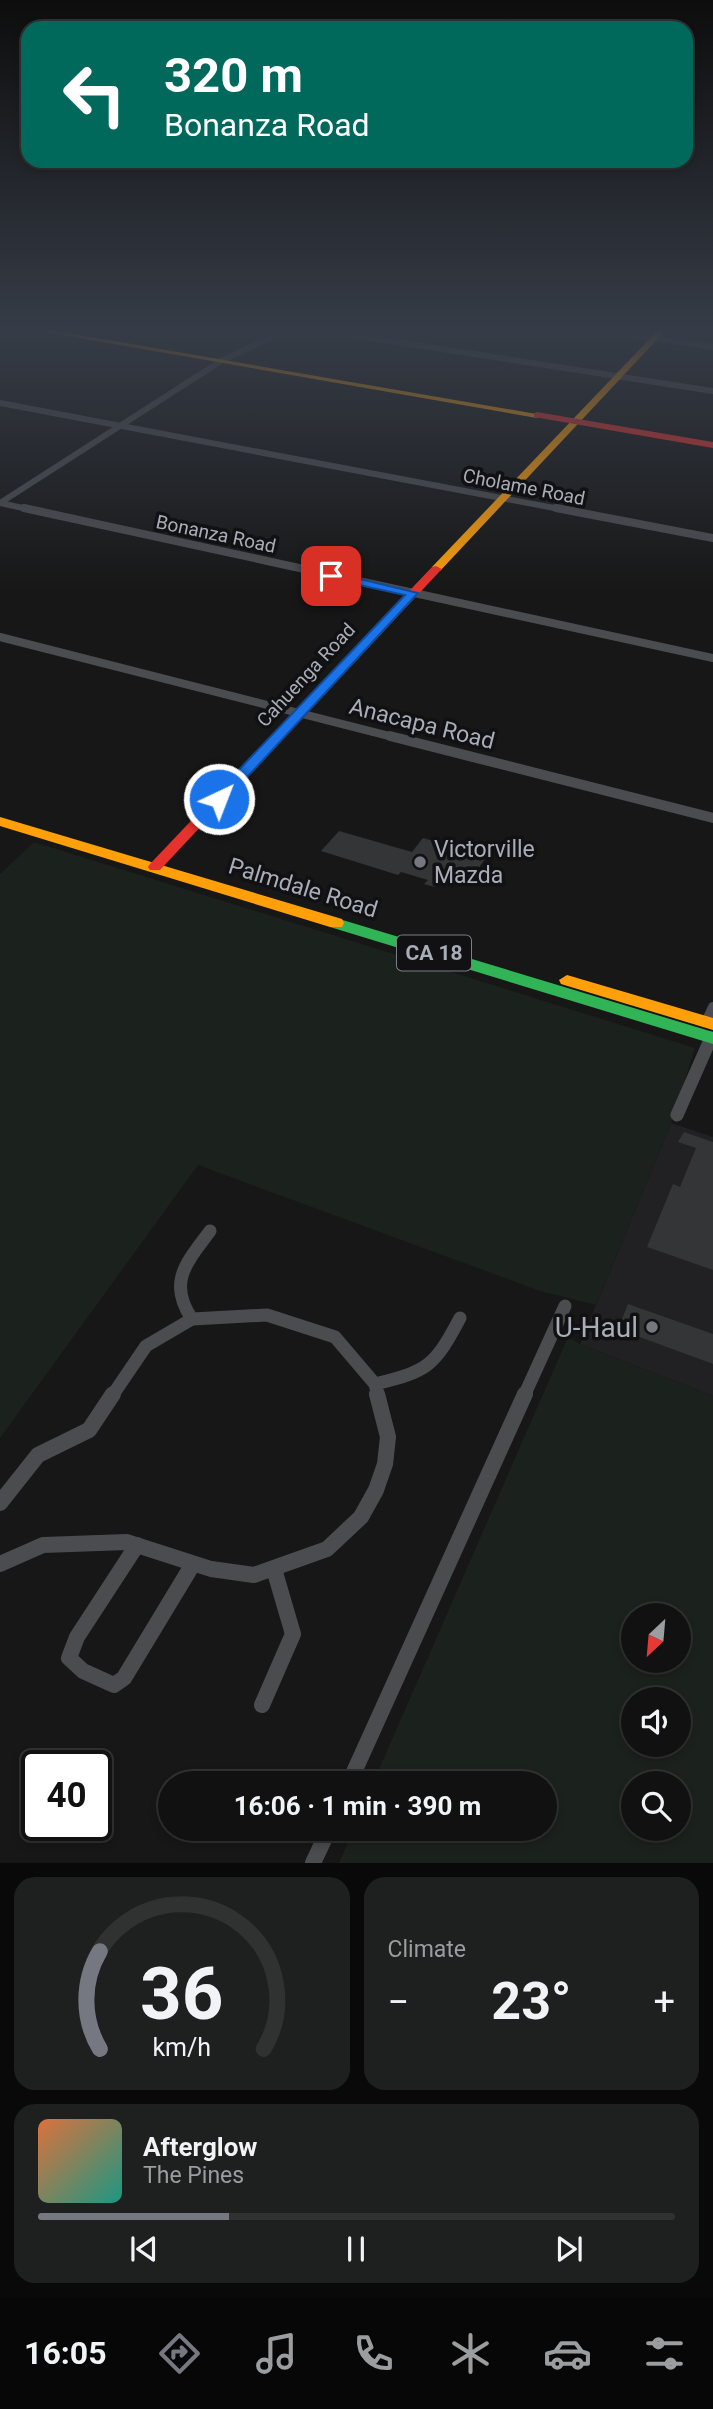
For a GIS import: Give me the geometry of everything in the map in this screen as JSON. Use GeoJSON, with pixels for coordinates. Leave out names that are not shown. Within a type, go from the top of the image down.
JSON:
{"type":"FeatureCollection","features":[{"type":"Feature","properties":{"kind":"main road"},"geometry":{"type":"LineString","coordinates":[[551,417],[713,445]]}},
{"type":"Feature","properties":{"kind":"main road","name":"Cahuenga Road"},"geometry":{"type":"LineString","coordinates":[[160,862],[579,417]]}},
{"type":"Feature","properties":{"kind":"main road","name":"Palmdale Road"},"geometry":{"type":"LineString","coordinates":[[0,808],[160,862],[711,1026]]}},
{"type":"Feature","properties":{"kind":"main road","name":"Palmdale Road"},"geometry":{"type":"LineString","coordinates":[[0,821],[160,862]]}},
{"type":"Feature","properties":{"kind":"street","name":"Cholame Road"},"geometry":{"type":"LineString","coordinates":[[73,417],[713,538]]}},
{"type":"Feature","properties":{"kind":"street"},"geometry":{"type":"LineString","coordinates":[[0,503],[135,417]]}},
{"type":"Feature","properties":{"kind":"street","name":"Bonanza Road"},"geometry":{"type":"LineString","coordinates":[[0,503],[713,658]]}},
{"type":"Feature","properties":{"kind":"street","name":"Anacapa Road"},"geometry":{"type":"LineString","coordinates":[[0,638],[713,818]]}},
{"type":"Feature","properties":{"kind":"street"},"geometry":{"type":"LineString","coordinates":[[677,1115],[711,1026]]}},
{"type":"Feature","properties":{"kind":"street"},"geometry":{"type":"LineString","coordinates":[[191,1319],[180,1298],[181,1279],[210,1231]]}},
{"type":"Feature","properties":{"kind":"street"},"geometry":{"type":"LineString","coordinates":[[354,1771],[565,1306]]}},
{"type":"Feature","properties":{"kind":"street"},"geometry":{"type":"LineString","coordinates":[[0,1503],[38,1455],[89,1430],[146,1346],[191,1319],[267,1315],[335,1337],[375,1384],[388,1437],[385,1464],[376,1490],[361,1517],[327,1549],[274,1569],[254,1575],[211,1569],[127,1542],[43,1545],[0,1564]]}},
{"type":"Feature","properties":{"kind":"street"},"geometry":{"type":"LineString","coordinates":[[375,1384],[430,1367],[439,1358],[460,1318]]}},
{"type":"Feature","properties":{"kind":"street"},"geometry":{"type":"LineString","coordinates":[[137,1545],[77,1637],[69,1658],[83,1671],[114,1685],[124,1678],[193,1564]]}},
{"type":"Feature","properties":{"kind":"street"},"geometry":{"type":"LineString","coordinates":[[262,1705],[293,1634],[274,1569]]}},
{"type":"Feature","properties":{"kind":"street"},"geometry":{"type":"LineString","coordinates":[[313,1863],[323,1841]]}},
{"type":"Feature","properties":{"kind":"shaded area"},"geometry":{"type":"Polygon","coordinates":[[[34,842],[695,1048],[671,1123],[596,1305],[540,1291],[198,1165],[0,1438],[0,874],[34,842]]]}},
{"type":"Feature","properties":{"kind":"shaded area"},"geometry":{"type":"Polygon","coordinates":[[[671,1123],[713,1137],[713,1396],[580,1344],[671,1123]]]}},
{"type":"Feature","properties":{"kind":"shaded area"},"geometry":{"type":"Polygon","coordinates":[[[568,1337],[713,1396],[713,1863],[339,1863],[349,1841],[557,1841],[557,1771],[378,1771],[568,1337]]]}},
{"type":"Feature","properties":{"kind":"building","name":"Victorville Mazda"},"geometry":{"type":"Polygon","coordinates":[[[339,831],[412,852],[423,838],[487,856],[473,876],[447,868],[435,887],[424,884],[428,880],[401,872],[398,875],[321,851],[339,831]]]}},
{"type":"Feature","properties":{"kind":"building"},"geometry":{"type":"Polygon","coordinates":[[[684,1132],[713,1142],[713,1270],[647,1247],[673,1184],[680,1187],[696,1148],[678,1142],[684,1132]]]}},
{"type":"Feature","properties":{"kind":"building","name":"U-Haul"},"geometry":{"type":"Polygon","coordinates":[[[628,1304],[713,1334],[713,1364],[618,1329],[628,1304]]]}},
{"type":"Feature","properties":{"kind":"traffic: fast"},"geometry":{"type":"LineString","coordinates":[[336,923],[713,1038]]}},
{"type":"Feature","properties":{"kind":"traffic: slow"},"geometry":{"type":"LineString","coordinates":[[436,569],[580,417]]}},
{"type":"Feature","properties":{"kind":"traffic: slow"},"geometry":{"type":"LineString","coordinates":[[0,821],[336,923]]}},
{"type":"Feature","properties":{"kind":"traffic: slow"},"geometry":{"type":"LineString","coordinates":[[567,980],[712,1024]]}},
{"type":"Feature","properties":{"kind":"traffic: jam"},"geometry":{"type":"LineString","coordinates":[[548,417],[713,445]]}},
{"type":"Feature","properties":{"kind":"traffic: jam"},"geometry":{"type":"LineString","coordinates":[[155,867],[436,569]]}},
{"type":"Feature","properties":{"kind":"place","name":"Victorville Mazda"},"geometry":{"type":"Point","coordinates":[420,862]}},
{"type":"Feature","properties":{"kind":"place","name":"U-Haul"},"geometry":{"type":"Point","coordinates":[652,1327]}},
{"type":"Feature","properties":{"kind":"route"},"geometry":{"type":"LineString","coordinates":[[219,799],[413,593],[331,576]]}}]}
